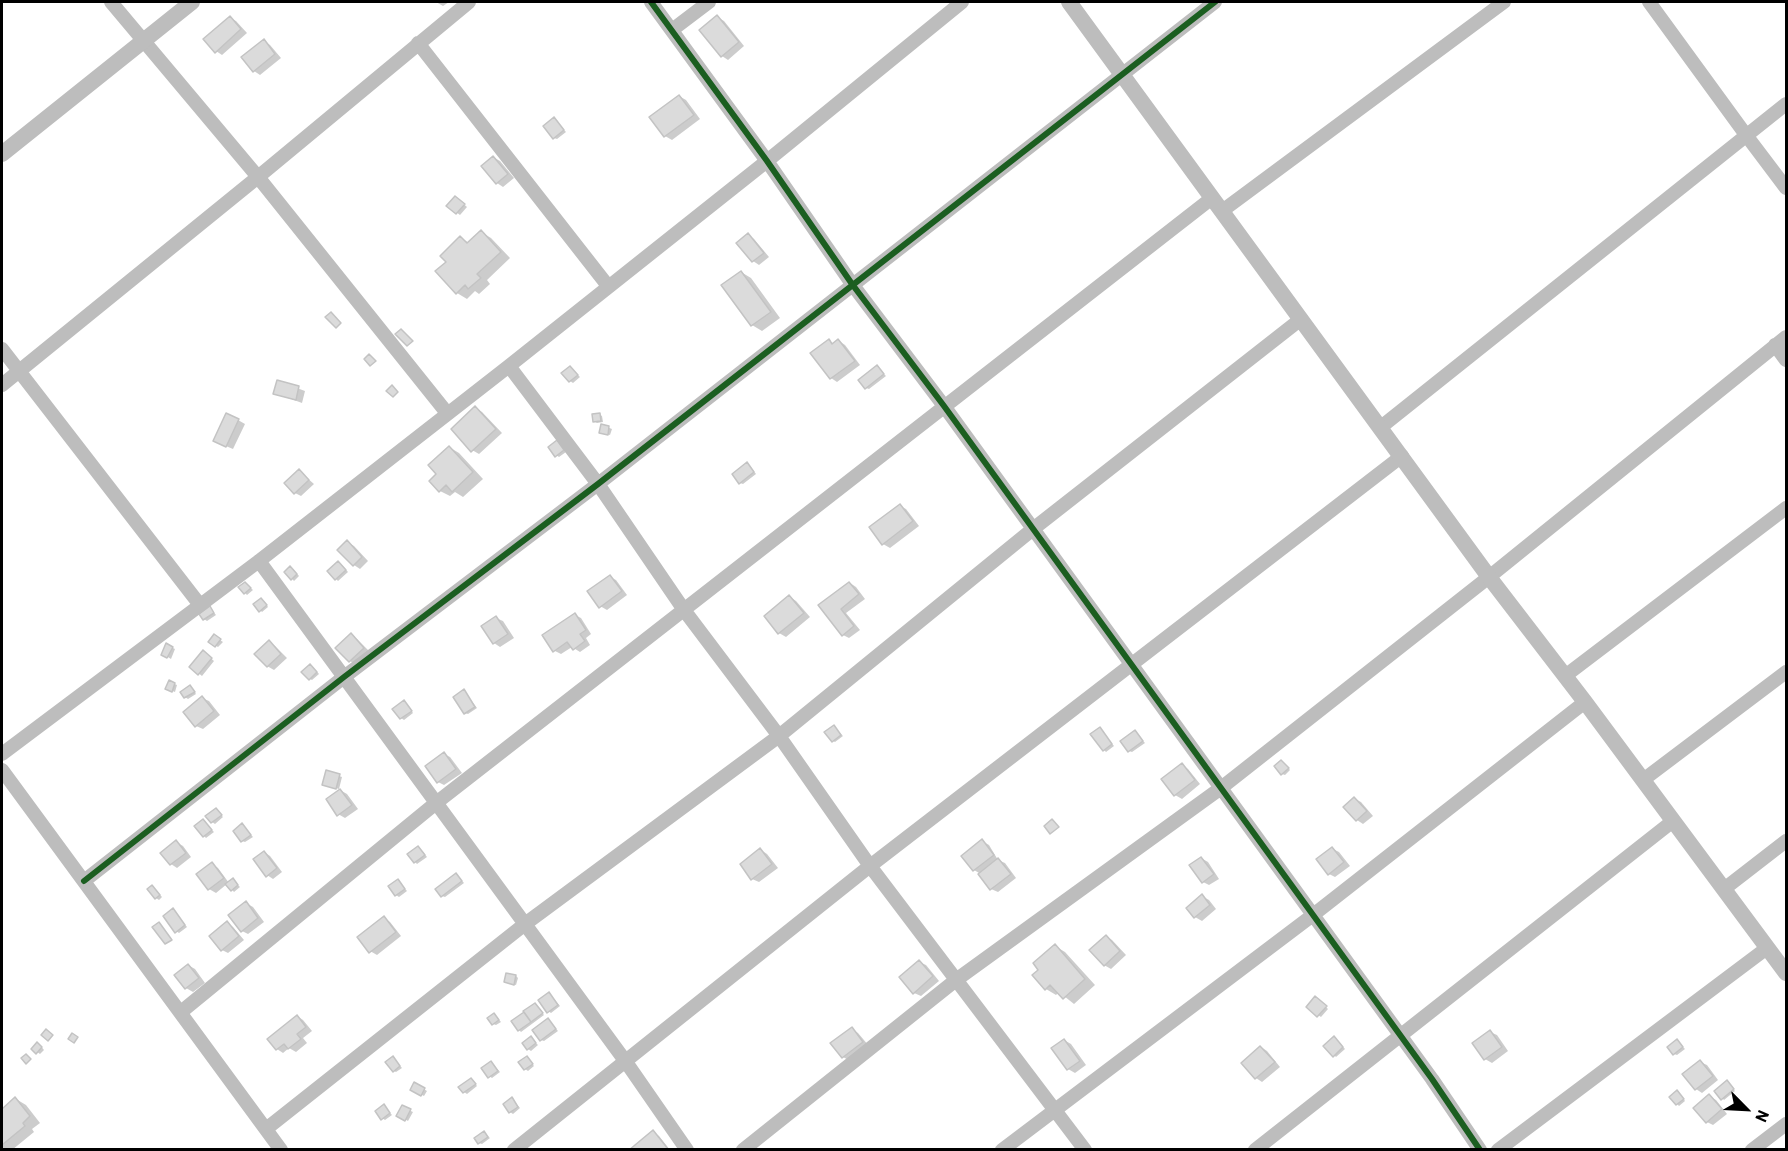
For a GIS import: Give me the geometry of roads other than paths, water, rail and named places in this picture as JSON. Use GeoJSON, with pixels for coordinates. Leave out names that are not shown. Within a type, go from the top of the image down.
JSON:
{"type":"FeatureCollection","features":[{"type":"Feature","properties":{"kind":"street"},"geometry":{"type":"LineString","coordinates":[[111,2],[258,177],[447,413]]}},
{"type":"Feature","properties":{"kind":"street"},"geometry":{"type":"LineString","coordinates":[[2,154],[192,2]]}},
{"type":"Feature","properties":{"kind":"street"},"geometry":{"type":"LineString","coordinates":[[2,385],[469,2]]}},
{"type":"Feature","properties":{"kind":"street"},"geometry":{"type":"LineString","coordinates":[[651,2],[767,161],[852,284],[944,406],[1480,1149]]}},
{"type":"Feature","properties":{"kind":"street"},"geometry":{"type":"LineString","coordinates":[[672,30],[709,2]]}},
{"type":"Feature","properties":{"kind":"street"},"geometry":{"type":"LineString","coordinates":[[2,754],[259,561],[509,366],[767,161],[962,2]]}},
{"type":"Feature","properties":{"kind":"street"},"geometry":{"type":"LineString","coordinates":[[1069,2],[1381,427],[1488,577],[1585,702],[1786,973]]}},
{"type":"Feature","properties":{"kind":"street"},"geometry":{"type":"LineString","coordinates":[[84,881],[344,677],[598,484],[1215,2]]}},
{"type":"Feature","properties":{"kind":"street"},"geometry":{"type":"LineString","coordinates":[[181,1012],[436,803],[944,406],[1217,205],[1504,2]]}},
{"type":"Feature","properties":{"kind":"street"},"geometry":{"type":"LineString","coordinates":[[1650,2],[1786,188]]}},
{"type":"Feature","properties":{"kind":"street"},"geometry":{"type":"LineString","coordinates":[[418,43],[608,286]]}},
{"type":"Feature","properties":{"kind":"street"},"geometry":{"type":"LineString","coordinates":[[1381,427],[1786,104]]}},
{"type":"Feature","properties":{"kind":"street"},"geometry":{"type":"LineString","coordinates":[[266,1129],[525,924],[779,736],[1033,529],[1301,319]]}},
{"type":"Feature","properties":{"kind":"street"},"geometry":{"type":"LineString","coordinates":[[743,1149],[956,980],[1221,788],[1781,341],[1786,360]]}},
{"type":"Feature","properties":{"kind":"street"},"geometry":{"type":"LineString","coordinates":[[2,350],[200,605]]}},
{"type":"Feature","properties":{"kind":"street"},"geometry":{"type":"LineString","coordinates":[[509,366],[598,484],[684,610],[779,736],[870,866],[1085,1149]]}},
{"type":"Feature","properties":{"kind":"street"},"geometry":{"type":"LineString","coordinates":[[514,1149],[870,866],[1402,456]]}},
{"type":"Feature","properties":{"kind":"street"},"geometry":{"type":"LineString","coordinates":[[1565,676],[1786,508]]}},
{"type":"Feature","properties":{"kind":"street"},"geometry":{"type":"LineString","coordinates":[[259,561],[626,1062],[687,1149]]}},
{"type":"Feature","properties":{"kind":"street"},"geometry":{"type":"LineString","coordinates":[[1643,780],[1786,672]]}},
{"type":"Feature","properties":{"kind":"street"},"geometry":{"type":"LineString","coordinates":[[1002,1149],[1313,915],[1585,702]]}},
{"type":"Feature","properties":{"kind":"street"},"geometry":{"type":"LineString","coordinates":[[2,770],[281,1149]]}},
{"type":"Feature","properties":{"kind":"street"},"geometry":{"type":"LineString","coordinates":[[1255,1149],[1673,821]]}},
{"type":"Feature","properties":{"kind":"street"},"geometry":{"type":"LineString","coordinates":[[1724,889],[1786,841]]}},
{"type":"Feature","properties":{"kind":"street"},"geometry":{"type":"LineString","coordinates":[[1498,1149],[1767,948]]}},
{"type":"Feature","properties":{"kind":"street"},"geometry":{"type":"LineString","coordinates":[[1752,1149],[1786,1124]]}}]}
